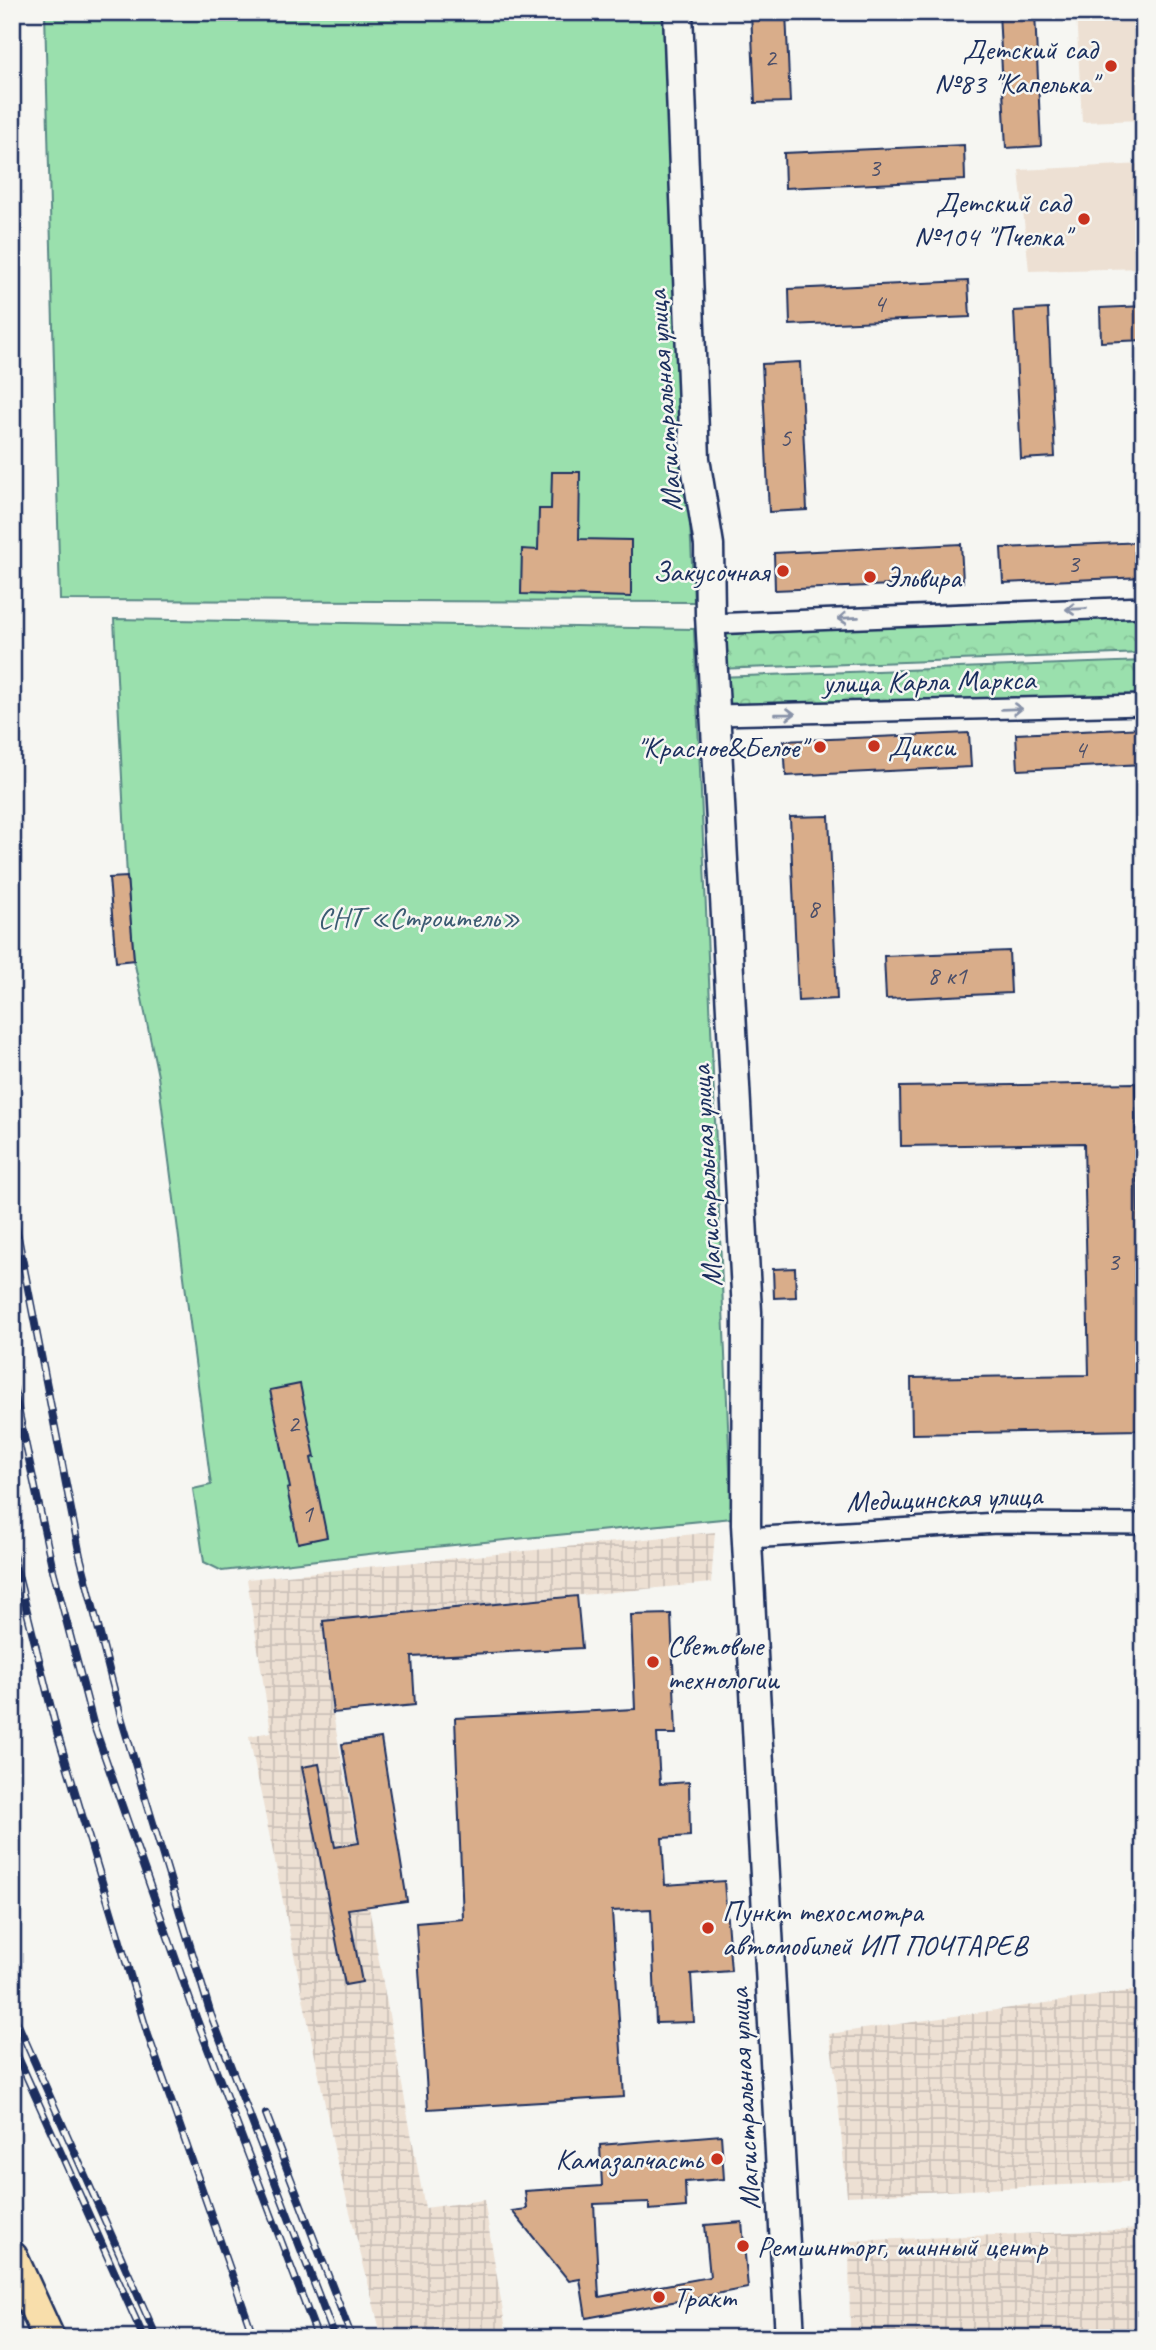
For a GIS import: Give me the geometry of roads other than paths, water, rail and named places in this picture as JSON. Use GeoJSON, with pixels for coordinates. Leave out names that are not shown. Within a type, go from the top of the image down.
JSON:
{"type":"FeatureCollection","features":[{"type":"Feature","properties":{"kind":"main road"},"geometry":{"type":"LineString","coordinates":[[12,2257],[49,2338]]}},
{"type":"Feature","properties":{"kind":"street","name":"Магистральная улица"},"geometry":{"type":"LineString","coordinates":[[678,12],[695,459],[709,545],[747,1312],[748,1538],[790,2338]]}},
{"type":"Feature","properties":{"kind":"street"},"geometry":{"type":"LineString","coordinates":[[711,624],[1144,607]]}},
{"type":"Feature","properties":{"kind":"street","name":"улица Карла Маркса"},"geometry":{"type":"LineString","coordinates":[[716,715],[1144,705]]}},
{"type":"Feature","properties":{"kind":"street","name":"Медицинская улица"},"geometry":{"type":"LineString","coordinates":[[748,1538],[997,1523],[1144,1524]]}},
{"type":"Feature","properties":{"kind":"railway"},"geometry":{"type":"LineString","coordinates":[[12,1206],[80,1556],[121,1717],[211,2015],[335,2338]]}},
{"type":"Feature","properties":{"kind":"railway"},"geometry":{"type":"LineString","coordinates":[[12,1381],[52,1566],[93,1723],[197,2020],[318,2338]]}},
{"type":"Feature","properties":{"kind":"railway"},"geometry":{"type":"LineString","coordinates":[[12,1551],[57,1732],[148,2035],[254,2338]]}},
{"type":"Feature","properties":{"kind":"railway"},"geometry":{"type":"LineString","coordinates":[[12,2011],[157,2338]]}},
{"type":"Feature","properties":{"kind":"railway"},"geometry":{"type":"LineString","coordinates":[[12,2044],[144,2338]]}},
{"type":"Feature","properties":{"kind":"railway"},"geometry":{"type":"LineString","coordinates":[[266,2114],[352,2338]]}},
{"type":"Feature","properties":{"kind":"place","name":"Детский сад №83 \"Капелька\""},"geometry":{"type":"Point","coordinates":[1111,66]}},
{"type":"Feature","properties":{"kind":"place","name":"Детский сад №104 \"Пчелка\""},"geometry":{"type":"Point","coordinates":[1084,219]}},
{"type":"Feature","properties":{"kind":"place","name":"Закусочная"},"geometry":{"type":"Point","coordinates":[783,571]}},
{"type":"Feature","properties":{"kind":"place","name":"Эльвира"},"geometry":{"type":"Point","coordinates":[870,577]}},
{"type":"Feature","properties":{"kind":"place","name":"Дикси"},"geometry":{"type":"Point","coordinates":[874,746]}},
{"type":"Feature","properties":{"kind":"place","name":"\"Красное&Белое\""},"geometry":{"type":"Point","coordinates":[820,747]}},
{"type":"Feature","properties":{"kind":"place","name":"Световые технологии"},"geometry":{"type":"Point","coordinates":[653,1662]}},
{"type":"Feature","properties":{"kind":"place","name":"Пункт техосмотра автомобилей ИП ПОЧТАРЕВ"},"geometry":{"type":"Point","coordinates":[708,1928]}},
{"type":"Feature","properties":{"kind":"place","name":"Камазапчасть"},"geometry":{"type":"Point","coordinates":[717,2159]}},
{"type":"Feature","properties":{"kind":"place","name":"Ремшинторг, шинный центр"},"geometry":{"type":"Point","coordinates":[743,2246]}},
{"type":"Feature","properties":{"kind":"place","name":"Тракт"},"geometry":{"type":"Point","coordinates":[659,2297]}},
{"type":"Feature","properties":{"kind":"park label","name":"СНТ «Строитель»"},"geometry":{"type":"Point","coordinates":[419,917]}}]}
